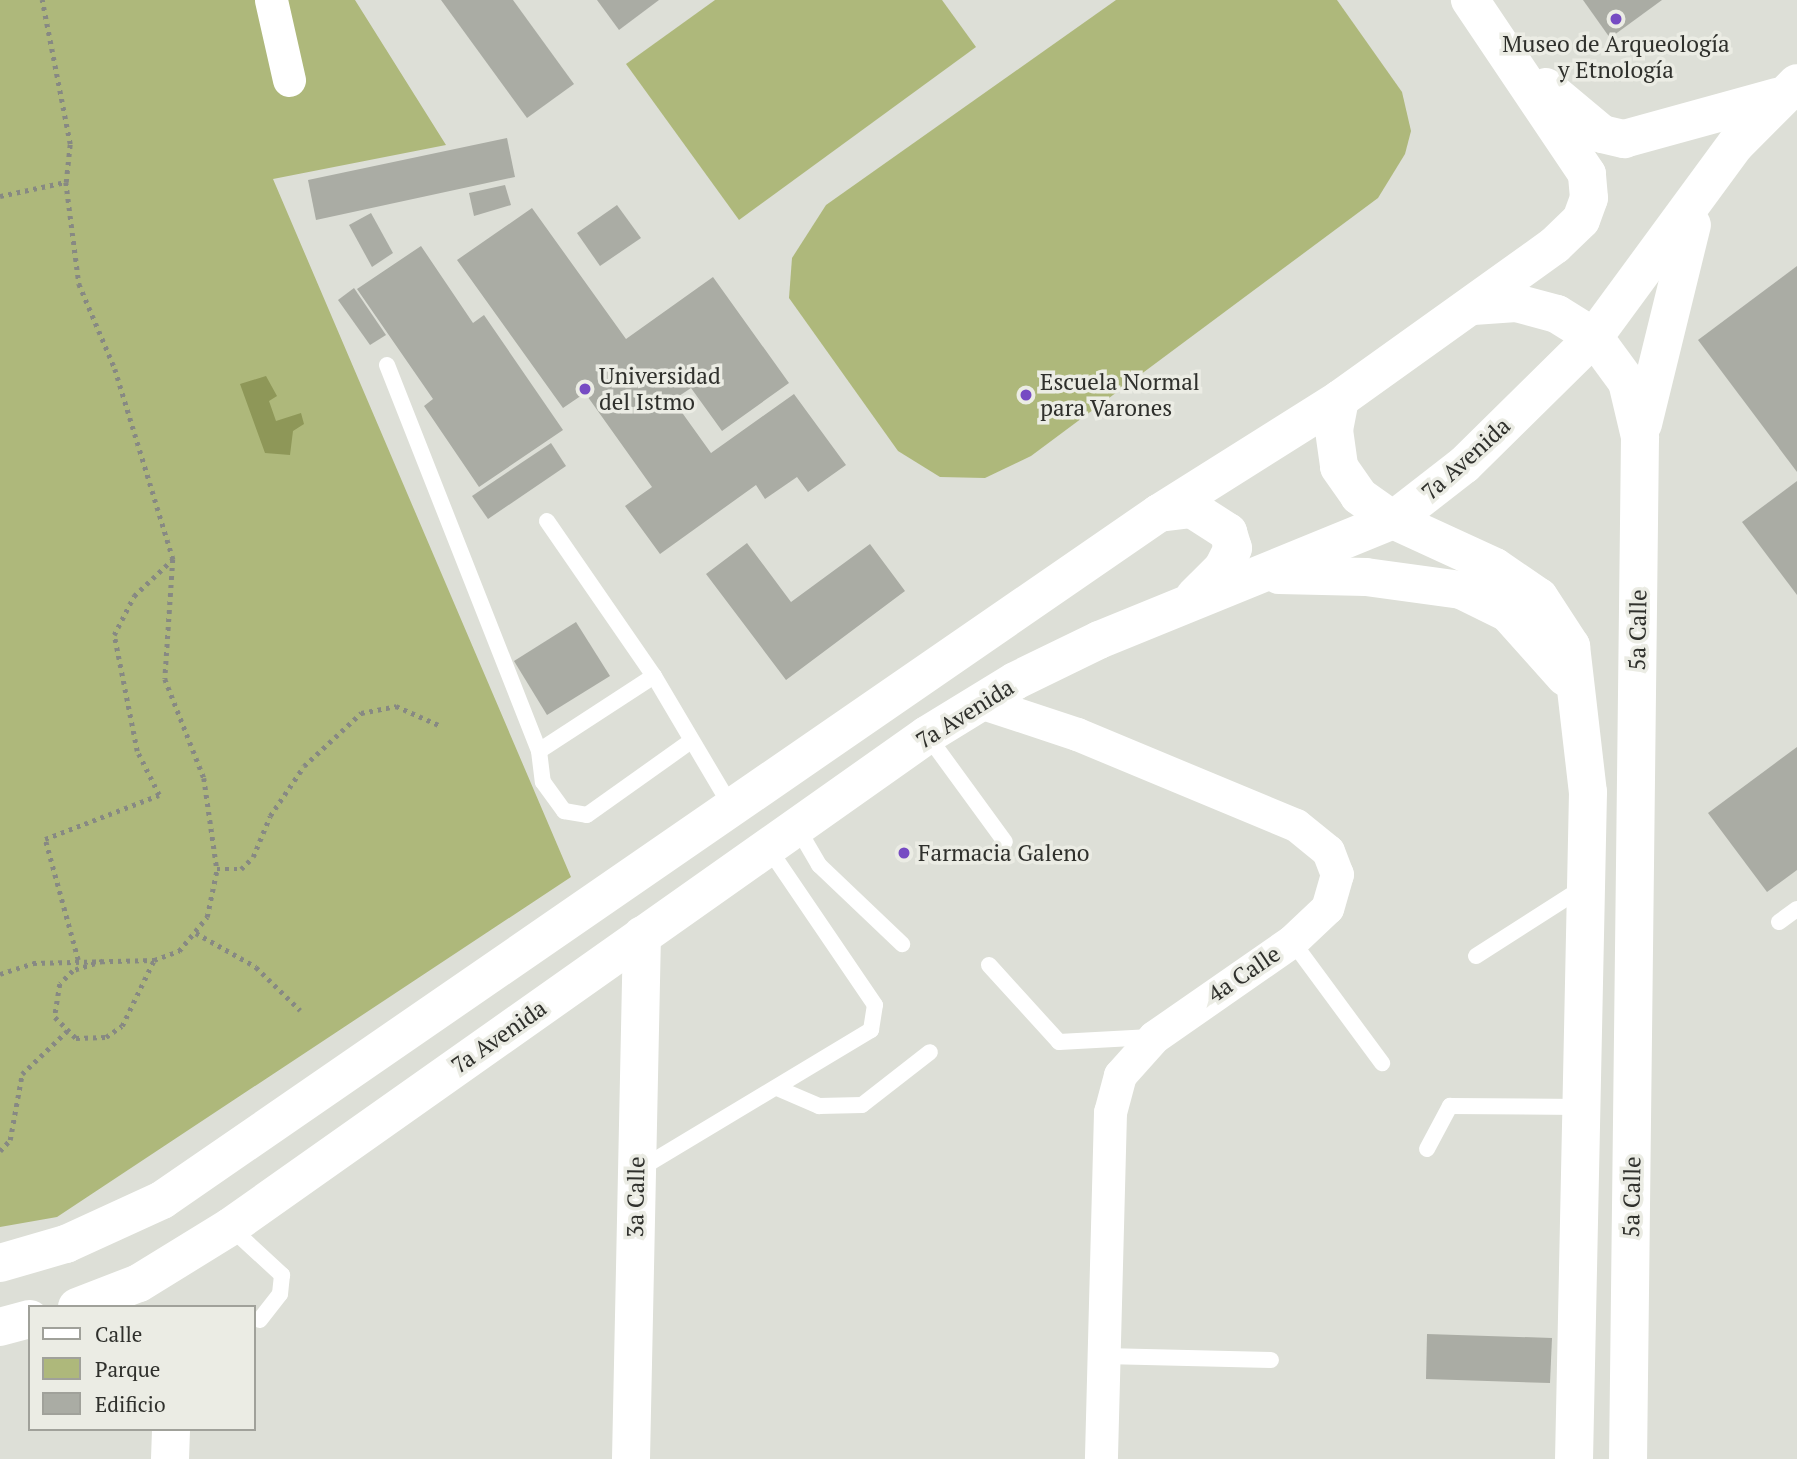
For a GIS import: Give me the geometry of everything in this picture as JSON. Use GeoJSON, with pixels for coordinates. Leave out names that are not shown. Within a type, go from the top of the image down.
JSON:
{"type":"FeatureCollection","features":[{"type":"Feature","properties":{"kind":"main road"},"geometry":{"type":"LineString","coordinates":[[1471,0],[1563,107],[1602,134],[1624,139],[1685,128],[1788,90]]}},
{"type":"Feature","properties":{"kind":"main road"},"geometry":{"type":"LineString","coordinates":[[0,1263],[66,1244],[162,1200],[1159,513],[1340,399],[1555,246],[1580,220],[1589,198],[1587,174],[1471,0]]}},
{"type":"Feature","properties":{"kind":"main road","name":"7a Avenida"},"geometry":{"type":"LineString","coordinates":[[89,1304],[230,1227],[642,935],[783,839],[928,735],[980,702],[1099,640],[1394,520],[1464,465],[1594,337],[1700,198],[1788,90]]}},
{"type":"Feature","properties":{"kind":"main road"},"geometry":{"type":"LineString","coordinates":[[1640,437],[1700,198]]}},
{"type":"Feature","properties":{"kind":"main road","name":"5a Calle"},"geometry":{"type":"LineString","coordinates":[[1473,306],[1516,303],[1557,314],[1594,337],[1627,382],[1640,437],[1628,1459]]}},
{"type":"Feature","properties":{"kind":"main road"},"geometry":{"type":"LineString","coordinates":[[1340,399],[1334,430],[1339,467],[1359,496],[1394,520],[1495,567],[1539,597],[1571,646],[1581,699],[1584,887],[1574,1459]]}},
{"type":"Feature","properties":{"kind":"main road"},"geometry":{"type":"LineString","coordinates":[[1159,513],[1192,509],[1213,517],[1233,548],[1223,568],[1186,604]]}},
{"type":"Feature","properties":{"kind":"main road"},"geometry":{"type":"LineString","coordinates":[[1258,575],[1366,577],[1461,590],[1508,613],[1581,699]]}},
{"type":"Feature","properties":{"kind":"main road","name":"3a Calle"},"geometry":{"type":"LineString","coordinates":[[631,1459],[642,935]]}},
{"type":"Feature","properties":{"kind":"main road"},"geometry":{"type":"LineString","coordinates":[[89,1304],[142,1298],[154,1305]]}},
{"type":"Feature","properties":{"kind":"main road"},"geometry":{"type":"LineString","coordinates":[[0,1327],[28,1320]]}},
{"type":"Feature","properties":{"kind":"main road"},"geometry":{"type":"LineString","coordinates":[[170,1459],[171,1431]]}},
{"type":"Feature","properties":{"kind":"street"},"geometry":{"type":"LineString","coordinates":[[271,0],[289,80]]}},
{"type":"Feature","properties":{"kind":"street","name":"4a Calle"},"geometry":{"type":"LineString","coordinates":[[980,702],[1077,734],[1296,825],[1328,851],[1337,874],[1327,908],[1292,941],[1154,1037],[1120,1075],[1110,1112],[1101,1459]]}},
{"type":"Feature","properties":{"kind":"lane"},"geometry":{"type":"LineString","coordinates":[[387,365],[539,751],[543,782],[564,811],[587,815],[691,741]]}},
{"type":"Feature","properties":{"kind":"lane"},"geometry":{"type":"LineString","coordinates":[[547,521],[654,676],[732,808]]}},
{"type":"Feature","properties":{"kind":"lane"},"geometry":{"type":"LineString","coordinates":[[539,751],[654,676]]}},
{"type":"Feature","properties":{"kind":"lane"},"geometry":{"type":"LineString","coordinates":[[928,735],[1005,842]]}},
{"type":"Feature","properties":{"kind":"lane"},"geometry":{"type":"LineString","coordinates":[[783,839],[819,864],[902,944]]}},
{"type":"Feature","properties":{"kind":"lane"},"geometry":{"type":"LineString","coordinates":[[636,1171],[871,1030],[875,1005],[783,839]]}},
{"type":"Feature","properties":{"kind":"lane"},"geometry":{"type":"LineString","coordinates":[[1476,956],[1584,887]]}},
{"type":"Feature","properties":{"kind":"lane"},"geometry":{"type":"LineString","coordinates":[[1779,922],[1797,909]]}},
{"type":"Feature","properties":{"kind":"lane"},"geometry":{"type":"LineString","coordinates":[[1292,941],[1382,1063]]}},
{"type":"Feature","properties":{"kind":"lane"},"geometry":{"type":"LineString","coordinates":[[989,965],[1059,1042],[1154,1037]]}},
{"type":"Feature","properties":{"kind":"lane"},"geometry":{"type":"LineString","coordinates":[[777,1088],[819,1105],[862,1105],[930,1052]]}},
{"type":"Feature","properties":{"kind":"lane"},"geometry":{"type":"LineString","coordinates":[[1427,1149],[1450,1106],[1581,1107]]}},
{"type":"Feature","properties":{"kind":"lane"},"geometry":{"type":"LineString","coordinates":[[230,1227],[282,1275],[280,1294],[260,1320]]}},
{"type":"Feature","properties":{"kind":"lane"},"geometry":{"type":"LineString","coordinates":[[1104,1356],[1271,1360]]}},
{"type":"Feature","properties":{"kind":"path"},"geometry":{"type":"LineString","coordinates":[[0,974],[78,960],[154,960],[179,951],[207,917],[217,869],[204,778],[165,679],[173,559],[115,369],[79,284],[66,182],[70,144],[42,0]]}},
{"type":"Feature","properties":{"kind":"path"},"geometry":{"type":"LineString","coordinates":[[0,196],[66,182]]}},
{"type":"Feature","properties":{"kind":"path"},"geometry":{"type":"LineString","coordinates":[[78,960],[45,839],[159,796],[137,751],[114,635],[134,597],[173,559]]}},
{"type":"Feature","properties":{"kind":"path"},"geometry":{"type":"LineString","coordinates":[[217,869],[241,869],[253,857],[270,816],[304,766],[361,713],[396,706],[441,726]]}},
{"type":"Feature","properties":{"kind":"path"},"geometry":{"type":"LineString","coordinates":[[196,933],[256,967],[300,1010]]}},
{"type":"Feature","properties":{"kind":"path"},"geometry":{"type":"LineString","coordinates":[[107,960],[72,971],[60,984],[55,1017],[76,1038],[106,1037],[122,1026],[154,960]]}},
{"type":"Feature","properties":{"kind":"path"},"geometry":{"type":"LineString","coordinates":[[0,1151],[10,1140],[22,1074],[68,1030]]}},
{"type":"Feature","properties":{"kind":"green space"},"geometry":{"type":"Polygon","coordinates":[[[0,0],[355,0],[446,145],[273,179],[571,877],[57,1217],[0,1227],[0,0]]]}},
{"type":"Feature","properties":{"kind":"green space"},"geometry":{"type":"Polygon","coordinates":[[[715,0],[942,0],[976,47],[739,220],[626,64],[715,0]]]}},
{"type":"Feature","properties":{"kind":"green space"},"geometry":{"type":"Polygon","coordinates":[[[1116,0],[1337,0],[1402,92],[1411,131],[1405,154],[1378,198],[1031,456],[985,478],[940,477],[898,451],[789,298],[792,258],[826,205],[1116,0]]]}},
{"type":"Feature","properties":{"kind":"shaded area"},"geometry":{"type":"Polygon","coordinates":[[[266,376],[277,396],[269,401],[276,421],[301,413],[304,424],[293,431],[290,455],[265,453],[240,384],[266,376]]]}},
{"type":"Feature","properties":{"kind":"building"},"geometry":{"type":"Polygon","coordinates":[[[441,0],[513,0],[574,84],[527,118],[441,0]]]}},
{"type":"Feature","properties":{"kind":"building"},"geometry":{"type":"Polygon","coordinates":[[[597,0],[659,0],[619,30],[597,0]]]}},
{"type":"Feature","properties":{"kind":"building","name":"Museo de Arqueología y Etnología"},"geometry":{"type":"Polygon","coordinates":[[[1583,0],[1662,0],[1610,38],[1583,0]]]}},
{"type":"Feature","properties":{"kind":"building"},"geometry":{"type":"Polygon","coordinates":[[[507,138],[515,177],[316,220],[308,180],[507,138]]]}},
{"type":"Feature","properties":{"kind":"building"},"geometry":{"type":"Polygon","coordinates":[[[505,185],[511,205],[474,216],[469,193],[505,185]]]}},
{"type":"Feature","properties":{"kind":"building"},"geometry":{"type":"Polygon","coordinates":[[[617,205],[641,238],[600,266],[577,233],[617,205]]]}},
{"type":"Feature","properties":{"kind":"building"},"geometry":{"type":"Polygon","coordinates":[[[532,208],[626,339],[713,277],[789,383],[722,431],[691,388],[673,400],[711,453],[794,394],[846,465],[808,492],[797,477],[765,499],[756,485],[660,554],[625,506],[652,487],[585,393],[563,408],[457,260],[532,208]]]}},
{"type":"Feature","properties":{"kind":"building"},"geometry":{"type":"Polygon","coordinates":[[[371,213],[393,253],[372,267],[349,225],[371,213]]]}},
{"type":"Feature","properties":{"kind":"building"},"geometry":{"type":"Polygon","coordinates":[[[421,246],[473,323],[484,315],[563,430],[479,487],[424,406],[433,399],[357,289],[421,246]]]}},
{"type":"Feature","properties":{"kind":"building"},"geometry":{"type":"Polygon","coordinates":[[[1797,266],[1797,472],[1698,340],[1797,266]]]}},
{"type":"Feature","properties":{"kind":"building"},"geometry":{"type":"Polygon","coordinates":[[[354,288],[386,335],[370,345],[338,300],[354,288]]]}},
{"type":"Feature","properties":{"kind":"building"},"geometry":{"type":"Polygon","coordinates":[[[551,443],[566,466],[488,519],[472,496],[551,443]]]}},
{"type":"Feature","properties":{"kind":"building"},"geometry":{"type":"Polygon","coordinates":[[[1797,481],[1797,595],[1742,522],[1797,481]]]}},
{"type":"Feature","properties":{"kind":"building"},"geometry":{"type":"Polygon","coordinates":[[[747,543],[791,602],[870,544],[905,591],[786,680],[706,574],[747,543]]]}},
{"type":"Feature","properties":{"kind":"building"},"geometry":{"type":"Polygon","coordinates":[[[576,622],[610,676],[547,715],[514,661],[576,622]]]}},
{"type":"Feature","properties":{"kind":"building"},"geometry":{"type":"Polygon","coordinates":[[[1797,747],[1797,870],[1767,892],[1708,813],[1797,747]]]}},
{"type":"Feature","properties":{"kind":"building"},"geometry":{"type":"Polygon","coordinates":[[[1427,1334],[1552,1338],[1550,1383],[1426,1379],[1427,1334]]]}},
{"type":"Feature","properties":{"kind":"place","name":"Museo de Arqueología y Etnología"},"geometry":{"type":"Point","coordinates":[1616,19]}},
{"type":"Feature","properties":{"kind":"place","name":"Universidad del Istmo"},"geometry":{"type":"Point","coordinates":[585,389]}},
{"type":"Feature","properties":{"kind":"place","name":"Escuela Normal para Varones"},"geometry":{"type":"Point","coordinates":[1026,395]}},
{"type":"Feature","properties":{"kind":"place","name":"Farmacia Galeno"},"geometry":{"type":"Point","coordinates":[904,853]}}]}
